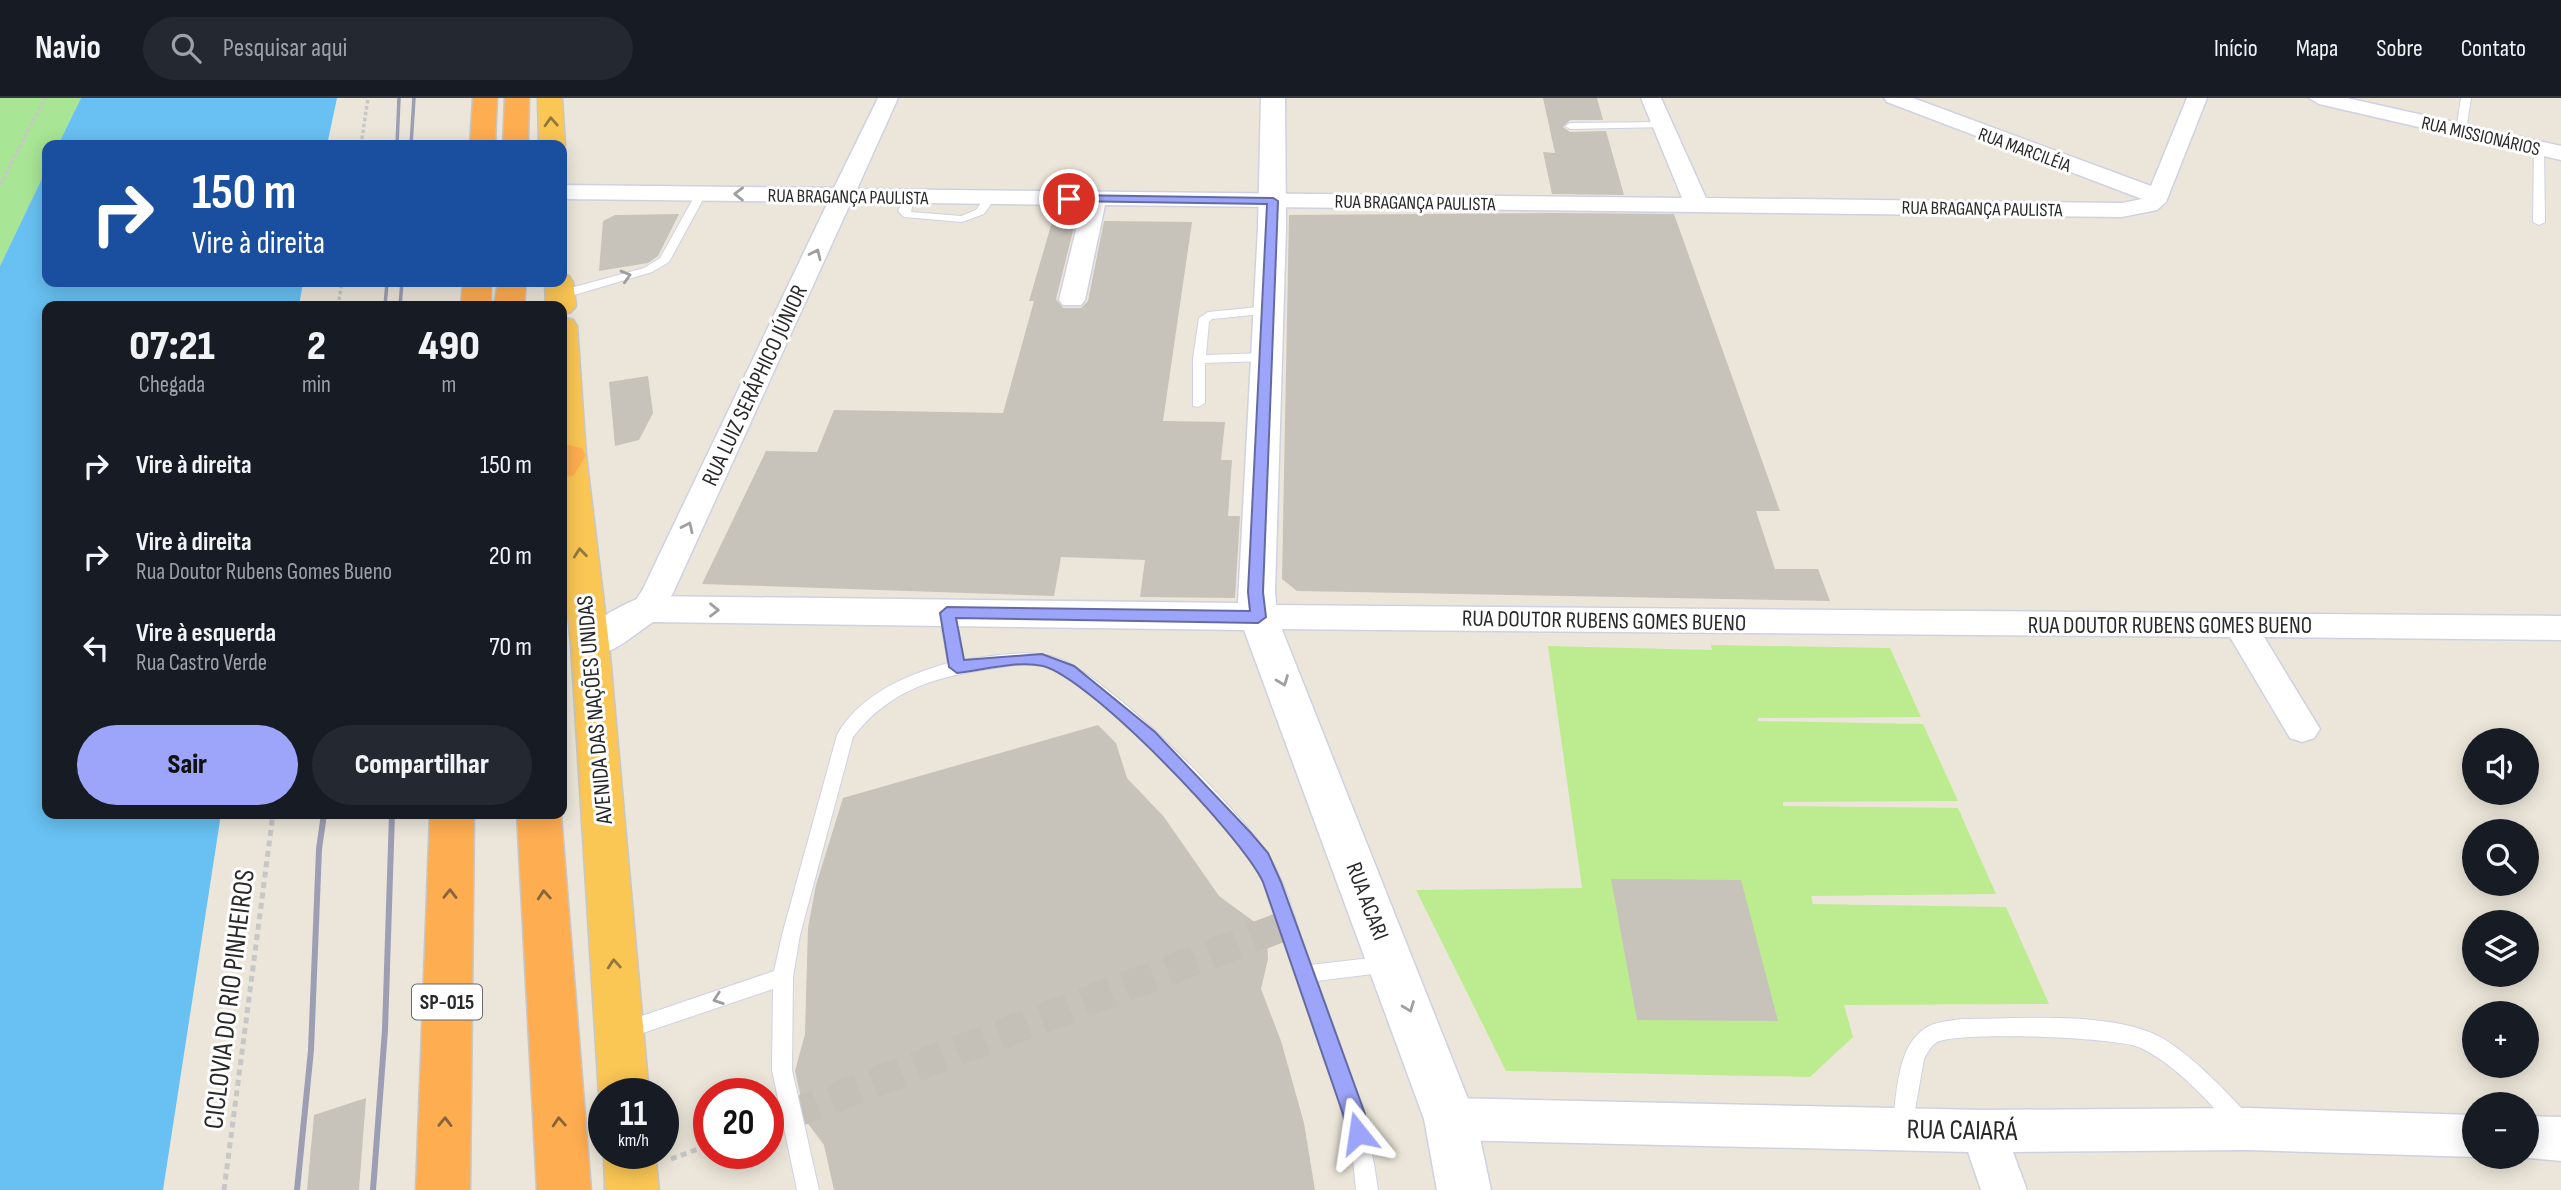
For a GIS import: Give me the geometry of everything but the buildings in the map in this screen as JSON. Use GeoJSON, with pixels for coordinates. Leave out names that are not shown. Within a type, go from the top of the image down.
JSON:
{"type":"FeatureCollection","features":[{"type":"Feature","properties":{"kind":"highway"},"geometry":{"type":"LineString","coordinates":[[483,140],[485,98]]}},
{"type":"Feature","properties":{"kind":"highway"},"geometry":{"type":"LineString","coordinates":[[516,140],[517,98]]}},
{"type":"Feature","properties":{"kind":"highway"},"geometry":{"type":"LineString","coordinates":[[550,98],[552,140]]}},
{"type":"Feature","properties":{"kind":"highway","name":"AVENIDA DAS NAÇÕES UNIDAS"},"geometry":{"type":"LineString","coordinates":[[567,469],[590,645],[623,1078]]}},
{"type":"Feature","properties":{"kind":"highway","name":"SP-015"},"geometry":{"type":"LineString","coordinates":[[443,1190],[452,819]]}},
{"type":"Feature","properties":{"kind":"highway"},"geometry":{"type":"LineString","coordinates":[[539,819],[564,1190]]}},
{"type":"Feature","properties":{"kind":"highway"},"geometry":{"type":"LineString","coordinates":[[630,1169],[632,1190]]}},
{"type":"Feature","properties":{"kind":"street","name":"RUA LUIZ SERÁPHICO JÚNIOR"},"geometry":{"type":"LineString","coordinates":[[590,645],[646,609],[657,593],[888,98]]}},
{"type":"Feature","properties":{"kind":"street","name":"RUA ACARI"},"geometry":{"type":"LineString","coordinates":[[1273,98],[1273,201],[1256,592],[1258,617],[1450,1119],[1464,1190]]}},
{"type":"Feature","properties":{"kind":"street"},"geometry":{"type":"LineString","coordinates":[[1651,98],[1697,205]]}},
{"type":"Feature","properties":{"kind":"street","name":"RUA MARCILÉIA"},"geometry":{"type":"LineString","coordinates":[[1894,98],[2158,197]]}},
{"type":"Feature","properties":{"kind":"street"},"geometry":{"type":"LineString","coordinates":[[2158,197],[2197,98]]}},
{"type":"Feature","properties":{"kind":"street","name":"RUA MISSIONÁRIOS"},"geometry":{"type":"LineString","coordinates":[[2319,98],[2561,153]]}},
{"type":"Feature","properties":{"kind":"street","name":"RUA BRAGANÇA PAULISTA"},"geometry":{"type":"LineString","coordinates":[[567,192],[2122,210],[2149,205],[2158,197]]}},
{"type":"Feature","properties":{"kind":"street"},"geometry":{"type":"LineString","coordinates":[[1073,300],[1096,199]]}},
{"type":"Feature","properties":{"kind":"street","name":"RUA DOUTOR RUBENS GOMES BUENO"},"geometry":{"type":"LineString","coordinates":[[646,609],[2561,628]]}},
{"type":"Feature","properties":{"kind":"street"},"geometry":{"type":"LineString","coordinates":[[2240,626],[2302,729]]}},
{"type":"Feature","properties":{"kind":"street","name":"RUA CAIARÁ"},"geometry":{"type":"LineString","coordinates":[[1450,1119],[1983,1131],[2248,1129],[2462,1136]]}},
{"type":"Feature","properties":{"kind":"street"},"geometry":{"type":"LineString","coordinates":[[1983,1131],[2004,1190]]}},
{"type":"Feature","properties":{"kind":"street"},"geometry":{"type":"LineString","coordinates":[[2539,1138],[2561,1139]]}},
{"type":"Feature","properties":{"kind":"lane"},"geometry":{"type":"LineString","coordinates":[[2461,131],[2466,98]]}},
{"type":"Feature","properties":{"kind":"lane"},"geometry":{"type":"LineString","coordinates":[[1570,126],[1663,125]]}},
{"type":"Feature","properties":{"kind":"lane"},"geometry":{"type":"LineString","coordinates":[[2539,148],[2539,222]]}},
{"type":"Feature","properties":{"kind":"lane"},"geometry":{"type":"LineString","coordinates":[[560,294],[648,270],[665,260],[701,194]]}},
{"type":"Feature","properties":{"kind":"lane"},"geometry":{"type":"LineString","coordinates":[[1198,403],[1203,321],[1208,316],[1269,310]]}},
{"type":"Feature","properties":{"kind":"lane"},"geometry":{"type":"LineString","coordinates":[[1199,359],[1265,357]]}},
{"type":"Feature","properties":{"kind":"lane"},"geometry":{"type":"LineString","coordinates":[[947,613],[957,667]]}},
{"type":"Feature","properties":{"kind":"lane"},"geometry":{"type":"LineString","coordinates":[[805,1189],[782,1070],[783,977],[791,935],[845,734],[857,717],[886,694],[957,667],[1026,659],[1056,664],[1077,676],[1149,737],[1261,859],[1354,1114],[1367,1190]]}},
{"type":"Feature","properties":{"kind":"lane"},"geometry":{"type":"LineString","coordinates":[[1304,974],[1392,964]]}},
{"type":"Feature","properties":{"kind":"lane"},"geometry":{"type":"LineString","coordinates":[[620,1032],[783,977]]}},
{"type":"Feature","properties":{"kind":"lane"},"geometry":{"type":"LineString","coordinates":[[1902,1128],[1914,1058],[1921,1044],[1932,1034],[1972,1028],[2093,1029],[2139,1037],[2157,1046],[2193,1073],[2248,1129]]}},
{"type":"Feature","properties":{"kind":"path"},"geometry":{"type":"LineString","coordinates":[[0,185],[45,98]]}},
{"type":"Feature","properties":{"kind":"path"},"geometry":{"type":"LineString","coordinates":[[362,140],[368,98]]}},
{"type":"Feature","properties":{"kind":"path","name":"CICLOVIA DO RIO PINHEIROS"},"geometry":{"type":"LineString","coordinates":[[224,1190],[272,819]]}},
{"type":"Feature","properties":{"kind":"green space"},"geometry":{"type":"Polygon","coordinates":[[[0,98],[81,98],[60,140],[42,140],[42,178],[0,266],[0,98]]]}},
{"type":"Feature","properties":{"kind":"green space"},"geometry":{"type":"Polygon","coordinates":[[[1711,645],[1890,648],[1921,717],[1758,718],[1758,721],[1923,724],[1958,801],[1783,802],[1783,806],[1958,808],[1996,894],[1811,896],[1813,904],[2006,907],[2049,1004],[1844,1005],[1853,1037],[1810,1077],[1506,1071],[1416,890],[1582,888],[1548,646],[1712,650],[1711,645]]]}},
{"type":"Feature","properties":{"kind":"water"},"geometry":{"type":"Polygon","coordinates":[[[81,98],[337,98],[328,140],[60,140],[81,98]]]}},
{"type":"Feature","properties":{"kind":"water"},"geometry":{"type":"Polygon","coordinates":[[[42,178],[42,287],[302,287],[300,301],[42,301],[42,819],[220,819],[163,1190],[0,1190],[0,266],[42,178]]]}},
{"type":"Feature","properties":{"kind":"tunnel"},"geometry":{"type":"LineString","coordinates":[[789,1115],[1287,925]]}},
{"type":"Feature","properties":{"kind":"railway"},"geometry":{"type":"LineString","coordinates":[[397,140],[399,98]]}},
{"type":"Feature","properties":{"kind":"railway"},"geometry":{"type":"LineString","coordinates":[[411,140],[414,98]]}},
{"type":"Feature","properties":{"kind":"railway"},"geometry":{"type":"LineString","coordinates":[[385,301],[387,287]]}},
{"type":"Feature","properties":{"kind":"railway"},"geometry":{"type":"LineString","coordinates":[[400,301],[402,287]]}},
{"type":"Feature","properties":{"kind":"railway"},"geometry":{"type":"LineString","coordinates":[[297,1190],[311,1050],[319,849],[323,819]]}},
{"type":"Feature","properties":{"kind":"railway"},"geometry":{"type":"LineString","coordinates":[[373,1190],[385,1030],[392,819]]}},
{"type":"Feature","properties":{"kind":"route"},"geometry":{"type":"LineString","coordinates":[[1069,199],[1273,201],[1256,592],[1258,617],[947,613],[957,667],[1026,659],[1042,660],[1068,670],[1149,737],[1243,837],[1261,859],[1272,882],[1354,1114],[1358,1133]]}}]}
